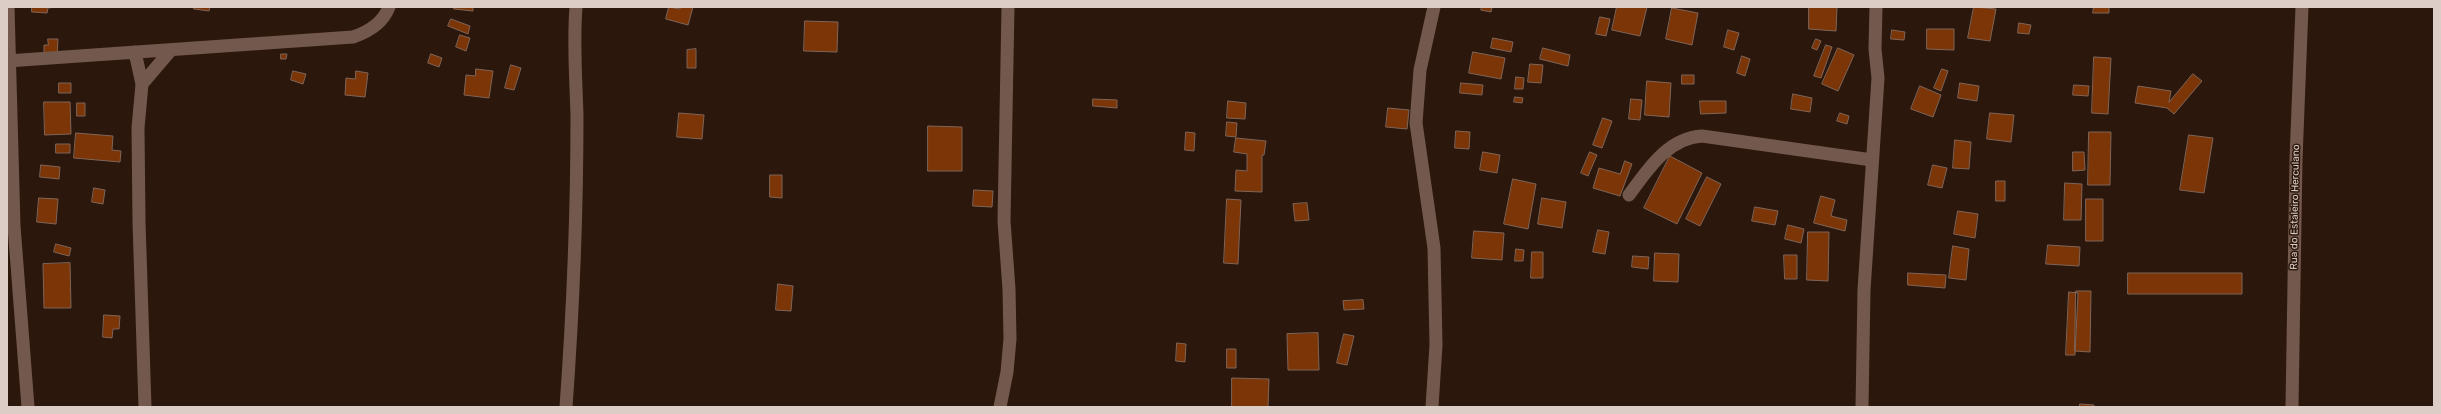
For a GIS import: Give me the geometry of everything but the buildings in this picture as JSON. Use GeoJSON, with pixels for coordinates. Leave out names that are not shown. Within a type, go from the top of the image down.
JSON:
{"type":"FeatureCollection","features":[{"type":"Feature","properties":{"kind":"street"},"geometry":{"type":"LineString","coordinates":[[8,7],[14,226],[28,407]]}},
{"type":"Feature","properties":{"kind":"street"},"geometry":{"type":"LineString","coordinates":[[9,60],[353,37],[366,33],[377,24],[388,7]]}},
{"type":"Feature","properties":{"kind":"street"},"geometry":{"type":"LineString","coordinates":[[566,407],[575,242],[577,116],[574,39],[576,7]]}},
{"type":"Feature","properties":{"kind":"street"},"geometry":{"type":"LineString","coordinates":[[1000,407],[1007,372],[1010,339],[1009,289],[1004,214],[1008,7]]}},
{"type":"Feature","properties":{"kind":"street"},"geometry":{"type":"LineString","coordinates":[[1432,407],[1436,345],[1434,248],[1416,123],[1420,70],[1434,7]]}},
{"type":"Feature","properties":{"kind":"street"},"geometry":{"type":"LineString","coordinates":[[1862,407],[1864,290],[1878,78],[1875,48],[1876,7]]}},
{"type":"Feature","properties":{"kind":"street","name":"Rua do Estaleiro Herculano"},"geometry":{"type":"LineString","coordinates":[[2292,407],[2296,159],[2302,7]]}},
{"type":"Feature","properties":{"kind":"street"},"geometry":{"type":"LineString","coordinates":[[142,84],[171,50]]}},
{"type":"Feature","properties":{"kind":"street"},"geometry":{"type":"LineString","coordinates":[[135,52],[142,84],[138,128],[139,222],[145,407]]}},
{"type":"Feature","properties":{"kind":"street"},"geometry":{"type":"LineString","coordinates":[[1629,195],[1661,155],[1679,141],[1689,136],[1702,136],[1872,160]]}}]}
